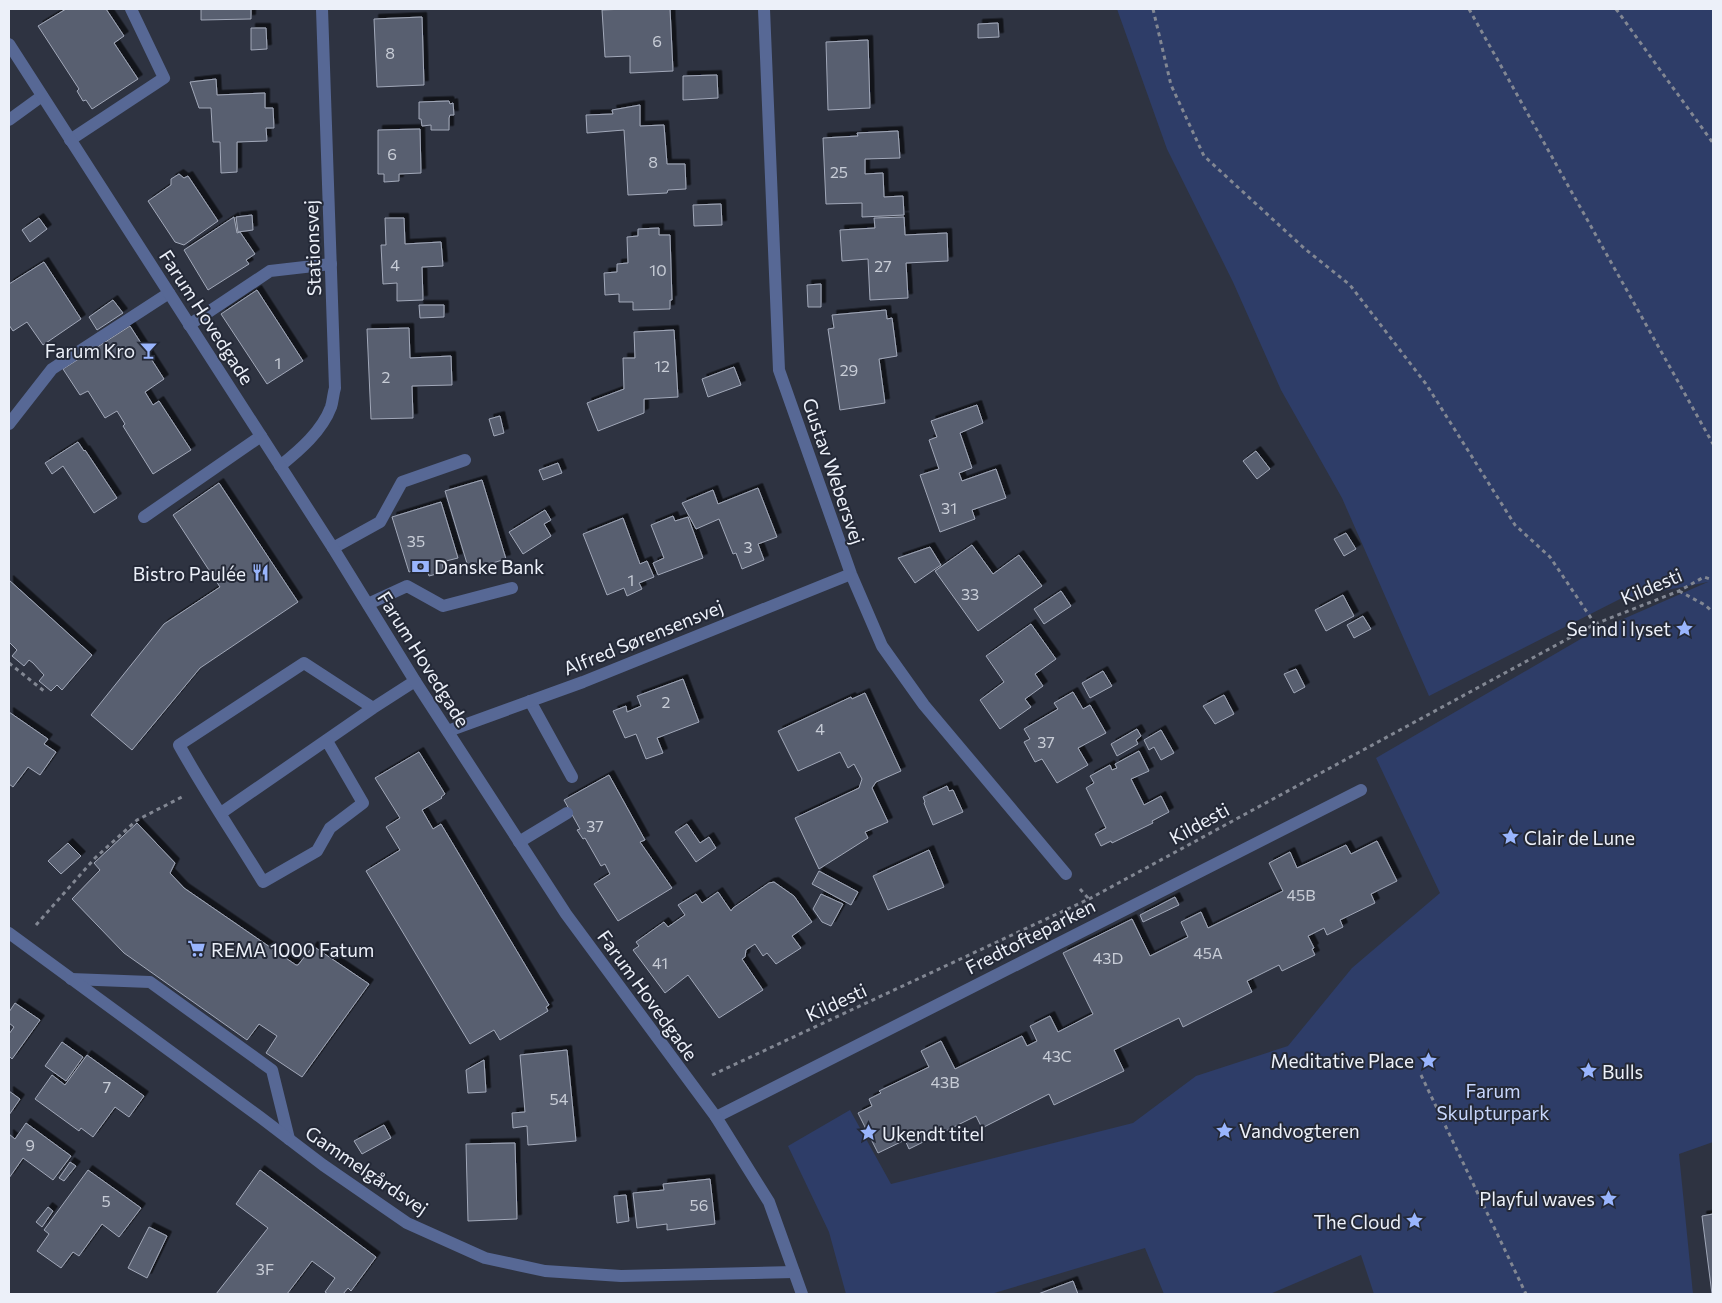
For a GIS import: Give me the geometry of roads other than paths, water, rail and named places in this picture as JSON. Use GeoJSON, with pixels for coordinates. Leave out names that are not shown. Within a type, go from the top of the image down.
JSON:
{"type":"FeatureCollection","features":[{"type":"Feature","properties":{"kind":"street"},"geometry":{"type":"LineString","coordinates":[[70,140],[164,78],[131,9]]}},
{"type":"Feature","properties":{"kind":"street","name":"Stationsvej"},"geometry":{"type":"LineString","coordinates":[[280,466],[316,433],[331,406],[335,388],[322,9]]}},
{"type":"Feature","properties":{"kind":"street","name":"Gustav Webersvej"},"geometry":{"type":"LineString","coordinates":[[764,9],[779,370],[851,574],[882,646],[924,705],[1066,874]]}},
{"type":"Feature","properties":{"kind":"street","name":"Farum Hovedgade"},"geometry":{"type":"LineString","coordinates":[[9,44],[333,548],[415,681],[566,914],[716,1117],[769,1202],[802,1294]]}},
{"type":"Feature","properties":{"kind":"street"},"geometry":{"type":"LineString","coordinates":[[9,120],[42,96]]}},
{"type":"Feature","properties":{"kind":"street"},"geometry":{"type":"LineString","coordinates":[[189,325],[270,271],[331,264]]}},
{"type":"Feature","properties":{"kind":"street"},"geometry":{"type":"LineString","coordinates":[[9,424],[52,369],[169,293]]}},
{"type":"Feature","properties":{"kind":"street"},"geometry":{"type":"LineString","coordinates":[[144,517],[261,436]]}},
{"type":"Feature","properties":{"kind":"street"},"geometry":{"type":"LineString","coordinates":[[333,548],[380,522],[402,482],[465,460]]}},
{"type":"Feature","properties":{"kind":"street","name":"Alfred Sørensensvej"},"geometry":{"type":"LineString","coordinates":[[448,732],[583,682],[851,574]]}},
{"type":"Feature","properties":{"kind":"street"},"geometry":{"type":"LineString","coordinates":[[368,604],[407,586],[443,606],[512,588]]}},
{"type":"Feature","properties":{"kind":"street"},"geometry":{"type":"LineString","coordinates":[[327,741],[363,803],[330,828],[317,851],[263,882],[221,813],[202,787],[179,746],[304,663],[373,708]]}},
{"type":"Feature","properties":{"kind":"street"},"geometry":{"type":"LineString","coordinates":[[221,813],[415,681]]}},
{"type":"Feature","properties":{"kind":"street"},"geometry":{"type":"LineString","coordinates":[[530,701],[572,777]]}},
{"type":"Feature","properties":{"kind":"street","name":"Fredtofteparken"},"geometry":{"type":"LineString","coordinates":[[716,1117],[1361,790]]}},
{"type":"Feature","properties":{"kind":"street"},"geometry":{"type":"LineString","coordinates":[[519,842],[567,813]]}},
{"type":"Feature","properties":{"kind":"street","name":"Gammelgårdsvej"},"geometry":{"type":"LineString","coordinates":[[9,933],[323,1165],[407,1224],[485,1258],[545,1271],[620,1276],[794,1272]]}},
{"type":"Feature","properties":{"kind":"street"},"geometry":{"type":"LineString","coordinates":[[71,979],[150,982],[272,1070],[289,1139]]}},
{"type":"Feature","properties":{"kind":"place","name":"Farum Kro"},"geometry":{"type":"Point","coordinates":[149,350]}},
{"type":"Feature","properties":{"kind":"place","name":"Danske Bank"},"geometry":{"type":"Point","coordinates":[420,566]}},
{"type":"Feature","properties":{"kind":"place","name":"Bistro Paulée"},"geometry":{"type":"Point","coordinates":[260,573]}},
{"type":"Feature","properties":{"kind":"place","name":"Se ind i lyset"},"geometry":{"type":"Point","coordinates":[1685,628]}},
{"type":"Feature","properties":{"kind":"place","name":"Clair de Lune"},"geometry":{"type":"Point","coordinates":[1510,837]}},
{"type":"Feature","properties":{"kind":"place","name":"REMA 1000 Fatum"},"geometry":{"type":"Point","coordinates":[197,949]}},
{"type":"Feature","properties":{"kind":"place","name":"Meditative Place"},"geometry":{"type":"Point","coordinates":[1428,1060]}},
{"type":"Feature","properties":{"kind":"place","name":"Bulls"},"geometry":{"type":"Point","coordinates":[1588,1071]}},
{"type":"Feature","properties":{"kind":"place","name":"Vandvogteren"},"geometry":{"type":"Point","coordinates":[1225,1130]}},
{"type":"Feature","properties":{"kind":"place","name":"Ukendt titel"},"geometry":{"type":"Point","coordinates":[868,1133]}},
{"type":"Feature","properties":{"kind":"place","name":"Playful waves"},"geometry":{"type":"Point","coordinates":[1609,1198]}},
{"type":"Feature","properties":{"kind":"place","name":"The Cloud"},"geometry":{"type":"Point","coordinates":[1415,1221]}},
{"type":"Feature","properties":{"kind":"park label","name":"Farum Skulpturpark"},"geometry":{"type":"Point","coordinates":[1493,1101]}}]}
